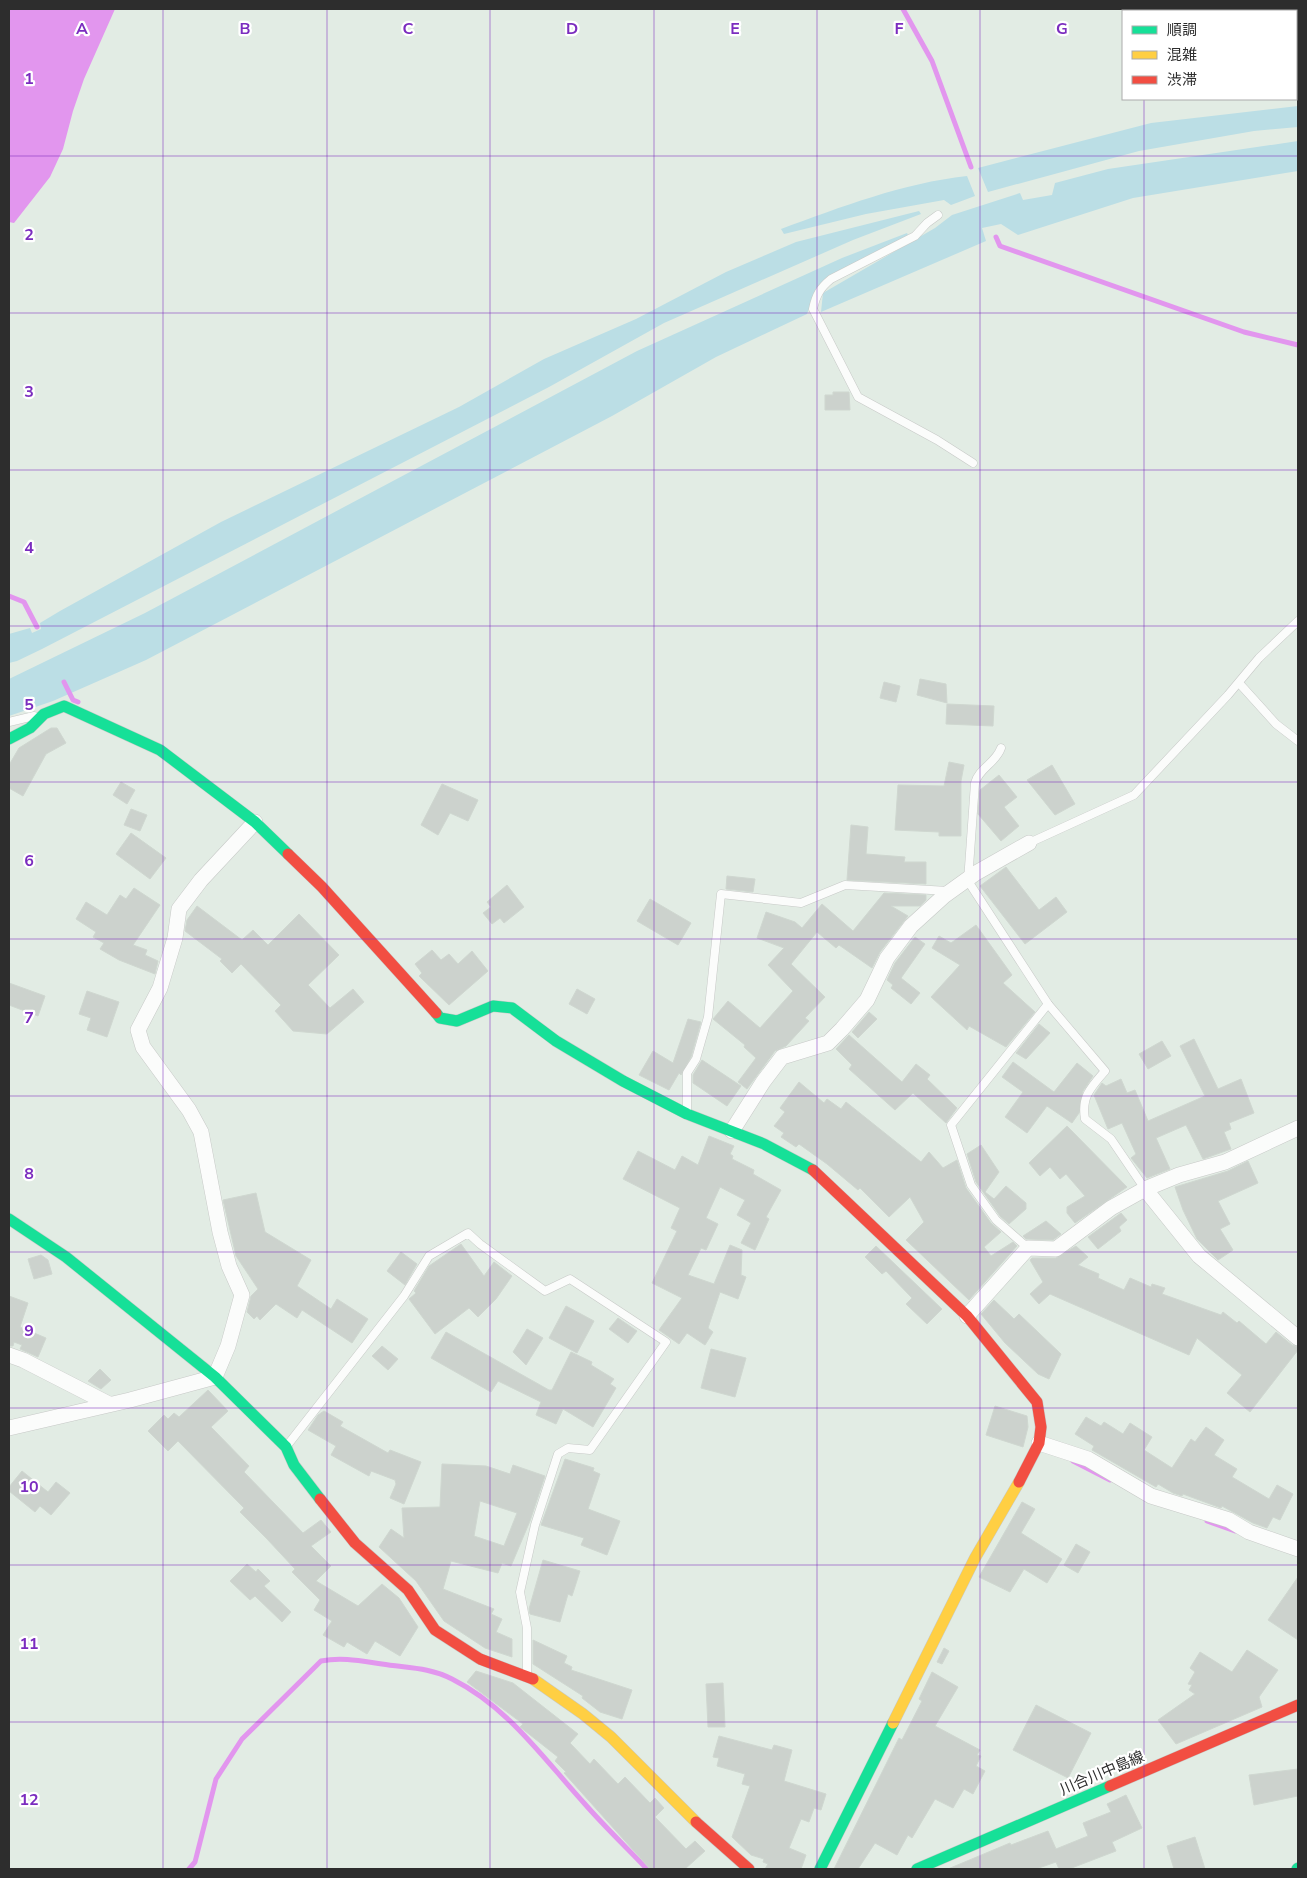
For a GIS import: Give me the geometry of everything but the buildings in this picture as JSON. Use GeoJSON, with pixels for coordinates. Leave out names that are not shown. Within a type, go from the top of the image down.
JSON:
{"type":"FeatureCollection","features":[{"type":"Feature","properties":{"kind":"street"},"geometry":{"type":"LineString","coordinates":[[9,739],[30,728],[44,714],[64,706],[160,750],[255,822],[322,887],[440,1018],[457,1021],[493,1006],[512,1008],[556,1041],[624,1082],[687,1114],[764,1144],[818,1173],[967,1316],[1037,1402],[1041,1427],[1039,1443],[1030,1463],[975,1558],[820,1869]]}},
{"type":"Feature","properties":{"kind":"street"},"geometry":{"type":"LineString","coordinates":[[215,1377],[228,1346],[242,1295],[229,1266],[220,1232],[201,1132],[189,1110],[143,1047],[138,1030],[160,988],[175,938],[179,909],[201,880],[255,822]]}},
{"type":"Feature","properties":{"kind":"street"},"geometry":{"type":"LineString","coordinates":[[732,1131],[763,1082],[782,1057],[828,1043],[867,1000],[887,958],[911,926],[950,891],[968,881],[976,873],[1029,843]]}},
{"type":"Feature","properties":{"kind":"street"},"geometry":{"type":"LineString","coordinates":[[967,1316],[1028,1248],[1056,1249],[1111,1208],[1144,1189],[1179,1175],[1225,1162],[1298,1128]]}},
{"type":"Feature","properties":{"kind":"street"},"geometry":{"type":"LineString","coordinates":[[1144,1189],[1199,1256],[1298,1338]]}},
{"type":"Feature","properties":{"kind":"street"},"geometry":{"type":"LineString","coordinates":[[9,1219],[66,1257],[215,1377],[286,1447],[294,1464],[354,1543],[408,1590],[435,1630],[480,1659],[527,1675],[611,1737],[704,1830],[749,1869]]}},
{"type":"Feature","properties":{"kind":"street"},"geometry":{"type":"LineString","coordinates":[[9,1355],[23,1360],[109,1404]]}},
{"type":"Feature","properties":{"kind":"street"},"geometry":{"type":"LineString","coordinates":[[9,1428],[215,1377]]}},
{"type":"Feature","properties":{"kind":"street"},"geometry":{"type":"LineString","coordinates":[[1039,1443],[1088,1459],[1151,1496],[1229,1520],[1250,1532],[1298,1549]]}},
{"type":"Feature","properties":{"kind":"street","name":"川合川中島線"},"geometry":{"type":"LineString","coordinates":[[917,1869],[1298,1704]]}},
{"type":"Feature","properties":{"kind":"lane"},"geometry":{"type":"LineString","coordinates":[[938,215],[927,223],[915,236],[831,279],[821,288],[813,309],[858,398],[937,440],[973,462]]}},
{"type":"Feature","properties":{"kind":"lane"},"geometry":{"type":"LineString","coordinates":[[1029,843],[1134,795],[1239,683],[1259,658],[1298,620]]}},
{"type":"Feature","properties":{"kind":"lane"},"geometry":{"type":"LineString","coordinates":[[1239,683],[1276,724],[1298,741]]}},
{"type":"Feature","properties":{"kind":"lane"},"geometry":{"type":"LineString","coordinates":[[9,722],[44,714]]}},
{"type":"Feature","properties":{"kind":"lane"},"geometry":{"type":"LineString","coordinates":[[1000,748],[998,756],[977,775],[975,783],[968,881],[1048,1004],[1105,1071],[1091,1087],[1083,1106],[1085,1119],[1111,1139],[1144,1189]]}},
{"type":"Feature","properties":{"kind":"lane"},"geometry":{"type":"LineString","coordinates":[[687,1114],[687,1073],[696,1059],[708,1018],[721,894],[801,903],[845,885],[950,891]]}},
{"type":"Feature","properties":{"kind":"lane"},"geometry":{"type":"LineString","coordinates":[[1028,1248],[996,1220],[971,1185],[951,1126],[1048,1004]]}},
{"type":"Feature","properties":{"kind":"lane"},"geometry":{"type":"LineString","coordinates":[[286,1447],[404,1296],[429,1256],[468,1232],[480,1244],[545,1291],[570,1279],[666,1342],[590,1450],[568,1448],[558,1454],[535,1525],[520,1592],[527,1628],[527,1675]]}},
{"type":"Feature","properties":{"kind":"shaded area"},"geometry":{"type":"Polygon","coordinates":[[[9,9],[115,9],[84,79],[63,149],[50,177],[14,223],[9,222],[9,9]]]}},
{"type":"Feature","properties":{"kind":"shaded area"},"geometry":{"type":"Polygon","coordinates":[[[1298,106],[1298,127],[1254,131],[1139,151],[988,192],[978,168],[1151,123],[1298,106]]]}},
{"type":"Feature","properties":{"kind":"shaded area"},"geometry":{"type":"Polygon","coordinates":[[[1298,141],[1298,171],[1133,198],[1018,235],[1001,224],[982,228],[986,241],[821,312],[823,293],[935,228],[952,215],[1020,193],[1023,200],[1052,195],[1055,183],[1108,169],[1298,141]]]}},
{"type":"Feature","properties":{"kind":"shaded area"},"geometry":{"type":"Polygon","coordinates":[[[967,176],[975,196],[951,205],[944,200],[866,214],[784,234],[781,229],[849,204],[896,190],[943,179],[967,176]]]}},
{"type":"Feature","properties":{"kind":"shaded area"},"geometry":{"type":"Polygon","coordinates":[[[919,211],[921,214],[853,240],[664,323],[549,387],[42,649],[9,663],[9,634],[30,628],[32,633],[41,629],[40,623],[60,611],[221,522],[459,407],[544,359],[636,319],[726,272],[796,242],[919,211]]]}},
{"type":"Feature","properties":{"kind":"shaded area"},"geometry":{"type":"Polygon","coordinates":[[[907,233],[909,237],[821,283],[814,294],[807,314],[716,357],[612,416],[146,660],[53,701],[9,716],[9,679],[145,613],[637,351],[842,258],[907,233]]]}},
{"type":"Feature","properties":{"kind":"waterway"},"geometry":{"type":"LineString","coordinates":[[903,9],[932,61],[971,167]]}},
{"type":"Feature","properties":{"kind":"waterway"},"geometry":{"type":"LineString","coordinates":[[996,237],[1000,246],[1244,332],[1298,345]]}},
{"type":"Feature","properties":{"kind":"waterway"},"geometry":{"type":"LineString","coordinates":[[9,596],[24,602],[37,627]]}},
{"type":"Feature","properties":{"kind":"waterway"},"geometry":{"type":"LineString","coordinates":[[64,682],[73,700],[78,702]]}},
{"type":"Feature","properties":{"kind":"waterway"},"geometry":{"type":"LineString","coordinates":[[1073,1461],[1110,1480]]}},
{"type":"Feature","properties":{"kind":"waterway"},"geometry":{"type":"LineString","coordinates":[[1207,1521],[1235,1531]]}},
{"type":"Feature","properties":{"kind":"waterway"},"geometry":{"type":"LineString","coordinates":[[189,1869],[195,1862],[216,1779],[242,1739],[321,1661],[336,1659],[435,1672],[452,1679],[472,1691],[508,1719],[524,1735],[592,1812],[647,1869]]}},
{"type":"Feature","properties":{"kind":"traffic: fast"},"geometry":{"type":"LineString","coordinates":[[9,739],[30,728],[44,714],[64,706],[160,750],[255,822],[288,854]]}},
{"type":"Feature","properties":{"kind":"traffic: fast"},"geometry":{"type":"LineString","coordinates":[[436,1013],[440,1018],[457,1021],[493,1006],[512,1008],[556,1041],[623,1081],[687,1114],[764,1144],[813,1170]]}},
{"type":"Feature","properties":{"kind":"traffic: fast"},"geometry":{"type":"LineString","coordinates":[[9,1219],[66,1257],[215,1377],[286,1447],[294,1465],[320,1499]]}},
{"type":"Feature","properties":{"kind":"traffic: fast"},"geometry":{"type":"LineString","coordinates":[[820,1869],[893,1723]]}},
{"type":"Feature","properties":{"kind":"traffic: fast"},"geometry":{"type":"LineString","coordinates":[[917,1869],[1110,1786]]}},
{"type":"Feature","properties":{"kind":"traffic: slow"},"geometry":{"type":"LineString","coordinates":[[893,1723],[975,1558],[1019,1482]]}},
{"type":"Feature","properties":{"kind":"traffic: slow"},"geometry":{"type":"LineString","coordinates":[[533,1679],[583,1714],[611,1737],[696,1822]]}},
{"type":"Feature","properties":{"kind":"traffic: jam"},"geometry":{"type":"LineString","coordinates":[[288,854],[322,887],[436,1013]]}},
{"type":"Feature","properties":{"kind":"traffic: jam"},"geometry":{"type":"LineString","coordinates":[[813,1170],[967,1316],[1037,1402],[1041,1427],[1039,1443],[1019,1482]]}},
{"type":"Feature","properties":{"kind":"traffic: jam"},"geometry":{"type":"LineString","coordinates":[[320,1499],[355,1543],[408,1590],[435,1630],[480,1659],[533,1679]]}},
{"type":"Feature","properties":{"kind":"traffic: jam"},"geometry":{"type":"LineString","coordinates":[[1110,1786],[1298,1705]]}},
{"type":"Feature","properties":{"kind":"traffic: jam"},"geometry":{"type":"LineString","coordinates":[[696,1822],[749,1869]]}}]}
